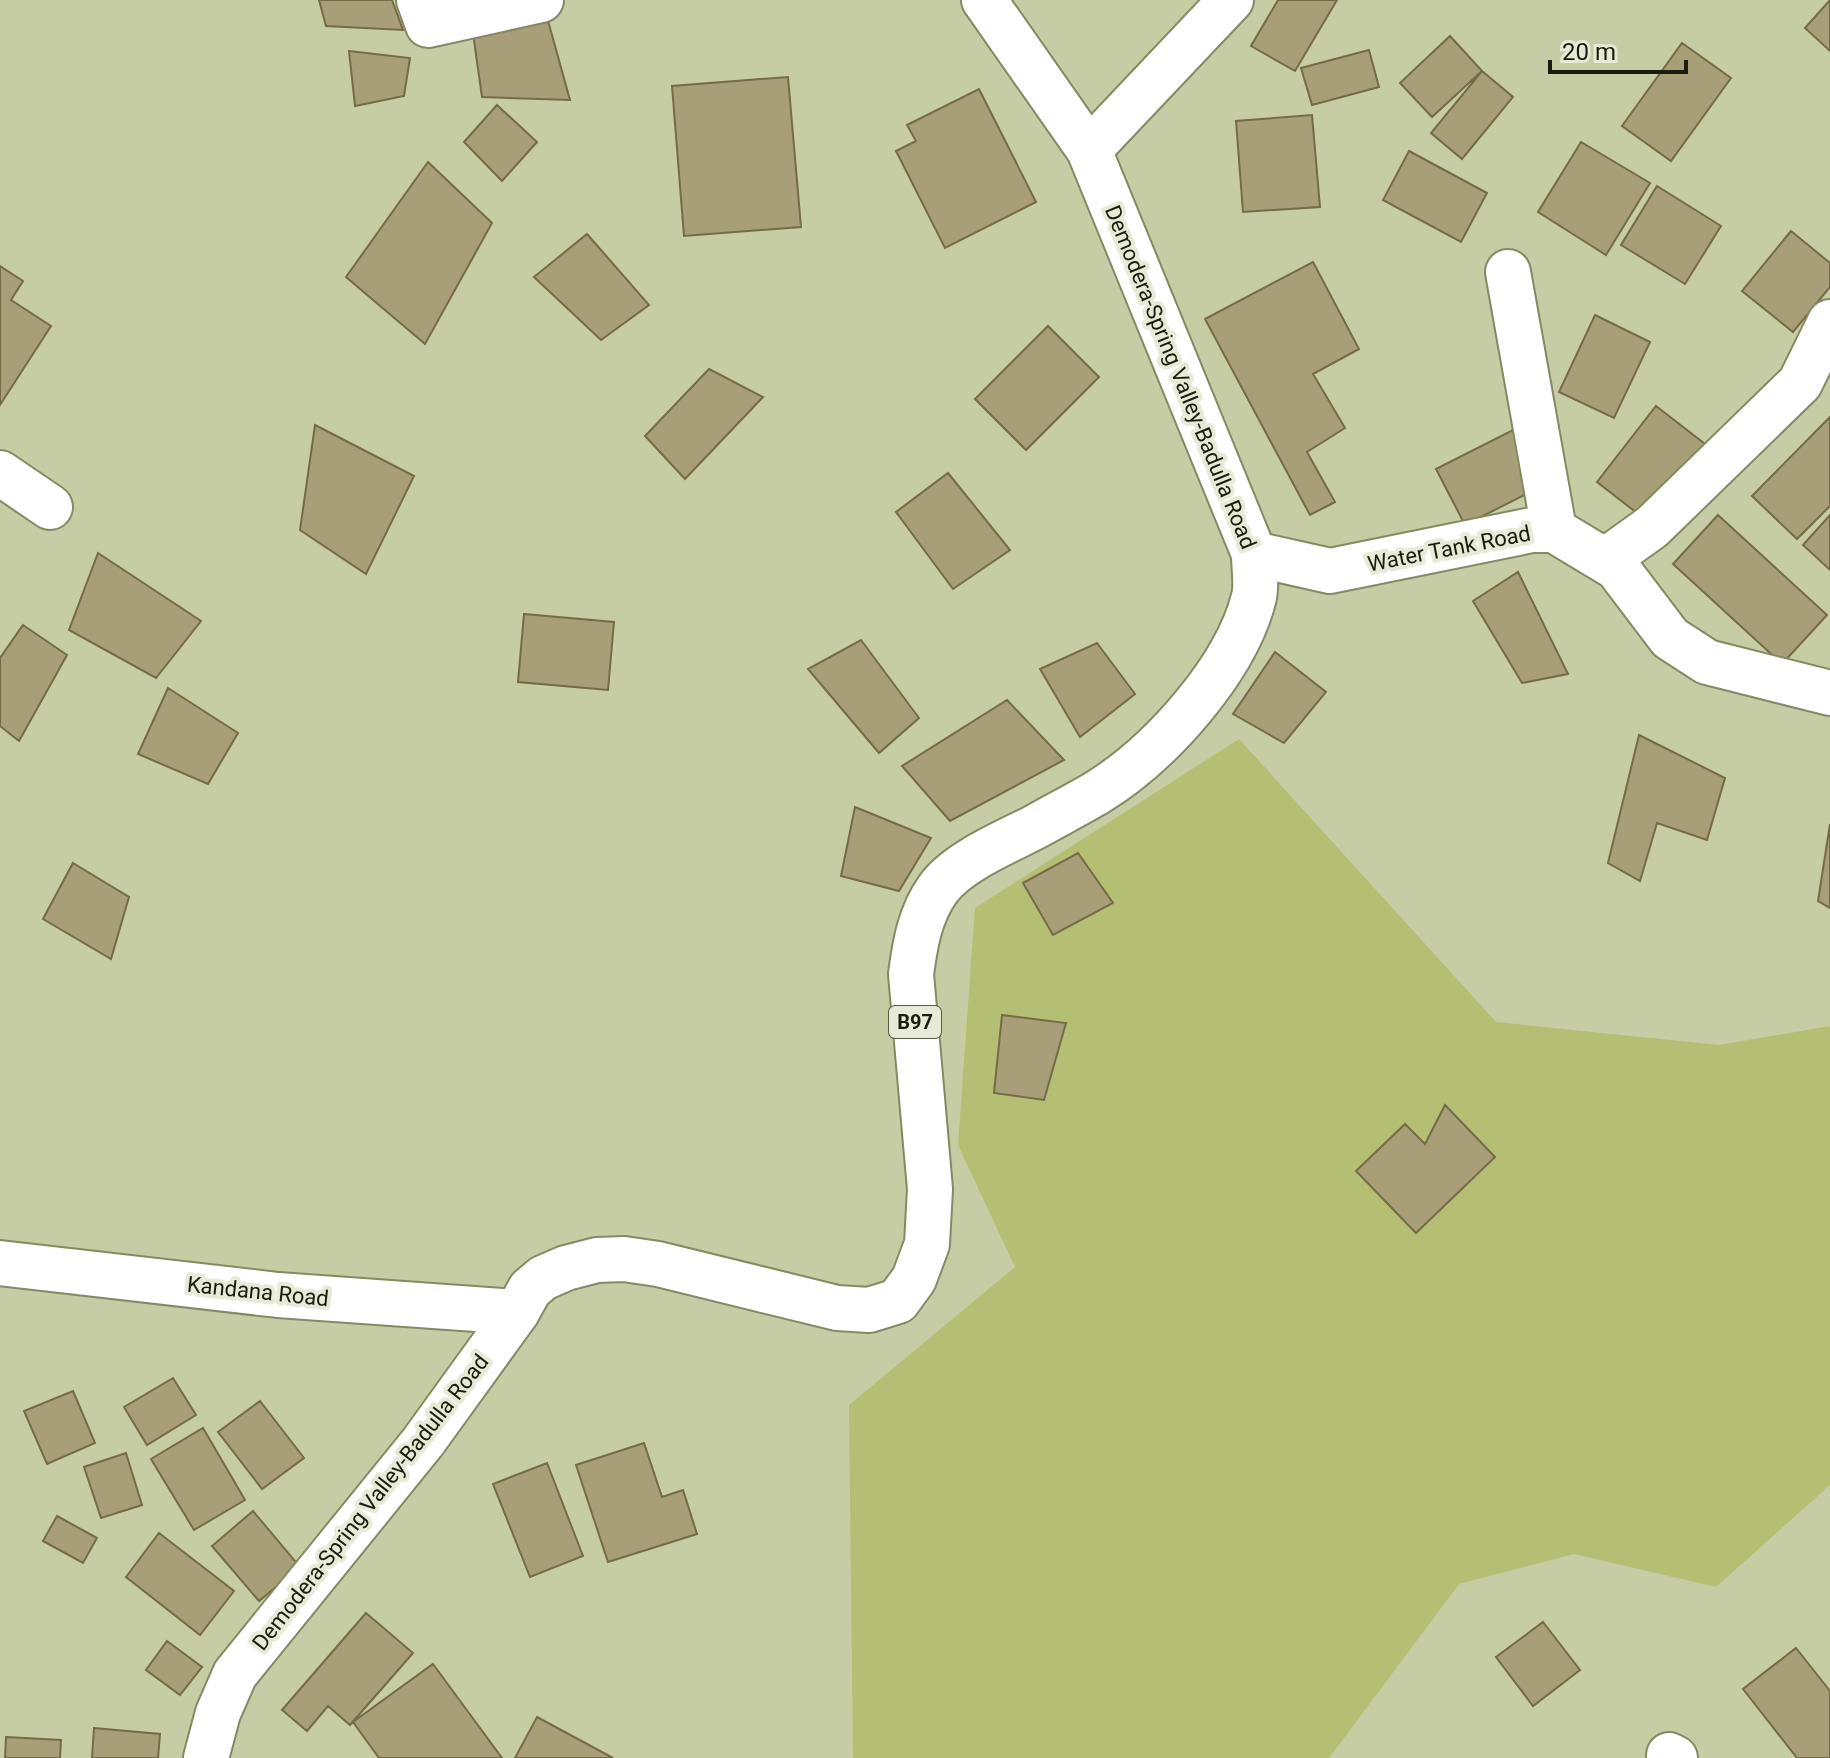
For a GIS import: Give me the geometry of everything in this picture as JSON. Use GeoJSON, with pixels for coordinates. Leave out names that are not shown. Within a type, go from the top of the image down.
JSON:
{"type":"FeatureCollection","features":[{"type":"Feature","properties":{"kind":"main road"},"geometry":{"type":"LineString","coordinates":[[419,0],[428,25],[541,0]]}},
{"type":"Feature","properties":{"kind":"main road","name":"Demodera-Spring Valley-Badulla Road"},"geometry":{"type":"LineString","coordinates":[[206,1758],[218,1713],[235,1674],[423,1442],[517,1312],[530,1289],[543,1278],[581,1264],[624,1259],[658,1264],[837,1308],[869,1310],[898,1301],[914,1279],[927,1244],[930,1189],[911,974],[915,940],[926,911],[940,886],[969,863],[1101,790],[1171,734],[1239,641],[1255,594],[1254,554],[1089,150],[984,0]]}},
{"type":"Feature","properties":{"kind":"main road"},"geometry":{"type":"LineString","coordinates":[[1089,150],[1231,0]]}},
{"type":"Feature","properties":{"kind":"main road"},"geometry":{"type":"LineString","coordinates":[[1508,272],[1554,530]]}},
{"type":"Feature","properties":{"kind":"main road"},"geometry":{"type":"LineString","coordinates":[[1606,560],[1652,527],[1800,383],[1830,322]]}},
{"type":"Feature","properties":{"kind":"main road"},"geometry":{"type":"LineString","coordinates":[[0,473],[50,507]]}},
{"type":"Feature","properties":{"kind":"main road","name":"Water Tank Road"},"geometry":{"type":"LineString","coordinates":[[1254,554],[1330,571],[1532,530],[1554,530],[1617,568],[1670,638],[1707,662],[1830,693]]}},
{"type":"Feature","properties":{"kind":"main road","name":"Kandana Road"},"geometry":{"type":"LineString","coordinates":[[0,1263],[278,1295],[517,1312]]}},
{"type":"Feature","properties":{"kind":"green space"},"geometry":{"type":"Polygon","coordinates":[[[1239,739],[1496,1022],[1719,1045],[1830,1026],[1830,1485],[1716,1587],[1574,1554],[1459,1584],[1329,1758],[853,1758],[849,1405],[1015,1267],[958,1145],[975,908],[1239,739]]]}},
{"type":"Feature","properties":{"kind":"building"},"geometry":{"type":"Polygon","coordinates":[[[319,0],[392,0],[403,30],[326,26],[319,0]]]}},
{"type":"Feature","properties":{"kind":"building"},"geometry":{"type":"Polygon","coordinates":[[[1278,0],[1337,0],[1295,71],[1251,46],[1278,0]]]}},
{"type":"Feature","properties":{"kind":"building"},"geometry":{"type":"Polygon","coordinates":[[[1830,0],[1830,51],[1805,28],[1830,0]]]}},
{"type":"Feature","properties":{"kind":"building"},"geometry":{"type":"Polygon","coordinates":[[[547,17],[570,100],[482,97],[472,26],[547,17]]]}},
{"type":"Feature","properties":{"kind":"building"},"geometry":{"type":"Polygon","coordinates":[[[1450,36],[1482,71],[1432,117],[1400,83],[1450,36]]]}},
{"type":"Feature","properties":{"kind":"building"},"geometry":{"type":"Polygon","coordinates":[[[1682,43],[1731,78],[1671,161],[1622,126],[1682,43]]]}},
{"type":"Feature","properties":{"kind":"building"},"geometry":{"type":"Polygon","coordinates":[[[1369,50],[1379,87],[1312,105],[1301,68],[1369,50]]]}},
{"type":"Feature","properties":{"kind":"building"},"geometry":{"type":"Polygon","coordinates":[[[349,51],[410,58],[404,96],[355,106],[349,51]]]}},
{"type":"Feature","properties":{"kind":"building"},"geometry":{"type":"Polygon","coordinates":[[[1482,71],[1513,97],[1462,159],[1431,133],[1482,71]]]}},
{"type":"Feature","properties":{"kind":"building"},"geometry":{"type":"Polygon","coordinates":[[[788,77],[801,227],[684,236],[672,86],[788,77]]]}},
{"type":"Feature","properties":{"kind":"building"},"geometry":{"type":"Polygon","coordinates":[[[979,89],[1036,202],[945,248],[896,151],[916,141],[907,125],[979,89]]]}},
{"type":"Feature","properties":{"kind":"building"},"geometry":{"type":"Polygon","coordinates":[[[497,105],[537,142],[502,181],[464,142],[497,105]]]}},
{"type":"Feature","properties":{"kind":"building"},"geometry":{"type":"Polygon","coordinates":[[[1312,115],[1320,207],[1243,212],[1236,121],[1312,115]]]}},
{"type":"Feature","properties":{"kind":"building"},"geometry":{"type":"Polygon","coordinates":[[[1581,142],[1650,183],[1606,255],[1538,212],[1581,142]]]}},
{"type":"Feature","properties":{"kind":"building"},"geometry":{"type":"Polygon","coordinates":[[[1409,151],[1487,193],[1461,242],[1383,200],[1409,151]]]}},
{"type":"Feature","properties":{"kind":"building"},"geometry":{"type":"Polygon","coordinates":[[[428,162],[492,223],[425,344],[346,277],[428,162]]]}},
{"type":"Feature","properties":{"kind":"building"},"geometry":{"type":"Polygon","coordinates":[[[1657,186],[1721,226],[1685,284],[1621,245],[1657,186]]]}},
{"type":"Feature","properties":{"kind":"building"},"geometry":{"type":"Polygon","coordinates":[[[1791,231],[1830,263],[1830,287],[1793,332],[1742,291],[1791,231]]]}},
{"type":"Feature","properties":{"kind":"building"},"geometry":{"type":"Polygon","coordinates":[[[587,234],[649,305],[601,340],[534,277],[587,234]]]}},
{"type":"Feature","properties":{"kind":"building"},"geometry":{"type":"Polygon","coordinates":[[[1313,262],[1359,349],[1313,374],[1345,428],[1307,452],[1335,502],[1310,515],[1205,319],[1313,262]]]}},
{"type":"Feature","properties":{"kind":"building"},"geometry":{"type":"Polygon","coordinates":[[[0,266],[23,281],[11,300],[51,326],[0,405],[0,266]]]}},
{"type":"Feature","properties":{"kind":"building"},"geometry":{"type":"Polygon","coordinates":[[[1595,315],[1650,342],[1614,418],[1559,392],[1595,315]]]}},
{"type":"Feature","properties":{"kind":"building"},"geometry":{"type":"Polygon","coordinates":[[[1048,326],[1099,377],[1026,450],[975,399],[1048,326]]]}},
{"type":"Feature","properties":{"kind":"building"},"geometry":{"type":"Polygon","coordinates":[[[709,369],[763,397],[685,479],[645,436],[709,369]]]}},
{"type":"Feature","properties":{"kind":"building"},"geometry":{"type":"Polygon","coordinates":[[[1656,406],[1705,444],[1646,520],[1597,482],[1656,406]]]}},
{"type":"Feature","properties":{"kind":"building"},"geometry":{"type":"Polygon","coordinates":[[[1830,417],[1830,506],[1797,539],[1752,496],[1830,417]]]}},
{"type":"Feature","properties":{"kind":"building"},"geometry":{"type":"Polygon","coordinates":[[[315,425],[414,476],[366,574],[300,530],[315,425]]]}},
{"type":"Feature","properties":{"kind":"building"},"geometry":{"type":"Polygon","coordinates":[[[1513,430],[1542,486],[1465,525],[1436,469],[1513,430]]]}},
{"type":"Feature","properties":{"kind":"building"},"geometry":{"type":"Polygon","coordinates":[[[948,473],[1010,550],[953,589],[896,512],[948,473]]]}},
{"type":"Feature","properties":{"kind":"building"},"geometry":{"type":"Polygon","coordinates":[[[1718,515],[1827,615],[1782,664],[1673,564],[1718,515]]]}},
{"type":"Feature","properties":{"kind":"building"},"geometry":{"type":"Polygon","coordinates":[[[1830,515],[1830,570],[1803,545],[1830,515]]]}},
{"type":"Feature","properties":{"kind":"building"},"geometry":{"type":"Polygon","coordinates":[[[98,553],[201,621],[156,678],[69,630],[98,553]]]}},
{"type":"Feature","properties":{"kind":"building"},"geometry":{"type":"Polygon","coordinates":[[[1518,572],[1568,674],[1522,683],[1473,601],[1518,572]]]}},
{"type":"Feature","properties":{"kind":"building"},"geometry":{"type":"Polygon","coordinates":[[[524,614],[614,622],[608,690],[518,682],[524,614]]]}},
{"type":"Feature","properties":{"kind":"building"},"geometry":{"type":"Polygon","coordinates":[[[23,625],[67,655],[19,741],[0,726],[0,658],[23,625]]]}},
{"type":"Feature","properties":{"kind":"building"},"geometry":{"type":"Polygon","coordinates":[[[861,640],[919,718],[879,753],[808,669],[861,640]]]}},
{"type":"Feature","properties":{"kind":"building"},"geometry":{"type":"Polygon","coordinates":[[[1097,643],[1135,694],[1080,737],[1040,669],[1097,643]]]}},
{"type":"Feature","properties":{"kind":"building"},"geometry":{"type":"Polygon","coordinates":[[[1275,652],[1326,692],[1284,743],[1233,714],[1275,652]]]}},
{"type":"Feature","properties":{"kind":"building"},"geometry":{"type":"Polygon","coordinates":[[[168,688],[238,733],[208,784],[138,754],[168,688]]]}},
{"type":"Feature","properties":{"kind":"building"},"geometry":{"type":"Polygon","coordinates":[[[1007,700],[1064,760],[950,821],[902,766],[1007,700]]]}},
{"type":"Feature","properties":{"kind":"building"},"geometry":{"type":"Polygon","coordinates":[[[1639,735],[1725,778],[1707,840],[1657,823],[1640,881],[1608,863],[1639,735]]]}},
{"type":"Feature","properties":{"kind":"building"},"geometry":{"type":"Polygon","coordinates":[[[855,807],[931,838],[899,891],[841,876],[855,807]]]}},
{"type":"Feature","properties":{"kind":"building"},"geometry":{"type":"Polygon","coordinates":[[[1830,824],[1830,908],[1818,901],[1830,824]]]}},
{"type":"Feature","properties":{"kind":"building"},"geometry":{"type":"Polygon","coordinates":[[[1078,853],[1113,903],[1053,935],[1023,883],[1078,853]]]}},
{"type":"Feature","properties":{"kind":"building"},"geometry":{"type":"Polygon","coordinates":[[[73,863],[129,897],[111,959],[43,919],[73,863]]]}},
{"type":"Feature","properties":{"kind":"building"},"geometry":{"type":"Polygon","coordinates":[[[1002,1015],[1066,1023],[1044,1100],[994,1093],[1002,1015]]]}},
{"type":"Feature","properties":{"kind":"building"},"geometry":{"type":"Polygon","coordinates":[[[1445,1105],[1495,1157],[1416,1233],[1356,1171],[1405,1124],[1425,1144],[1445,1105]]]}},
{"type":"Feature","properties":{"kind":"building"},"geometry":{"type":"Polygon","coordinates":[[[173,1378],[196,1415],[147,1445],[124,1407],[173,1378]]]}},
{"type":"Feature","properties":{"kind":"building"},"geometry":{"type":"Polygon","coordinates":[[[73,1391],[95,1443],[47,1464],[24,1411],[73,1391]]]}},
{"type":"Feature","properties":{"kind":"building"},"geometry":{"type":"Polygon","coordinates":[[[260,1401],[304,1458],[262,1489],[218,1432],[260,1401]]]}},
{"type":"Feature","properties":{"kind":"building"},"geometry":{"type":"Polygon","coordinates":[[[203,1428],[245,1500],[194,1530],[151,1459],[203,1428]]]}},
{"type":"Feature","properties":{"kind":"building"},"geometry":{"type":"Polygon","coordinates":[[[644,1443],[662,1497],[683,1490],[697,1534],[608,1562],[576,1465],[644,1443]]]}},
{"type":"Feature","properties":{"kind":"building"},"geometry":{"type":"Polygon","coordinates":[[[126,1453],[142,1505],[101,1518],[84,1467],[126,1453]]]}},
{"type":"Feature","properties":{"kind":"building"},"geometry":{"type":"Polygon","coordinates":[[[547,1463],[583,1556],[530,1577],[493,1484],[547,1463]]]}},
{"type":"Feature","properties":{"kind":"building"},"geometry":{"type":"Polygon","coordinates":[[[253,1511],[300,1567],[259,1601],[212,1546],[253,1511]]]}},
{"type":"Feature","properties":{"kind":"building"},"geometry":{"type":"Polygon","coordinates":[[[57,1516],[97,1538],[83,1563],[43,1541],[57,1516]]]}},
{"type":"Feature","properties":{"kind":"building"},"geometry":{"type":"Polygon","coordinates":[[[159,1533],[234,1591],[200,1635],[126,1577],[159,1533]]]}},
{"type":"Feature","properties":{"kind":"building"},"geometry":{"type":"Polygon","coordinates":[[[366,1613],[413,1653],[350,1725],[328,1706],[307,1731],[282,1710],[366,1613]]]}},
{"type":"Feature","properties":{"kind":"building"},"geometry":{"type":"Polygon","coordinates":[[[1543,1622],[1580,1670],[1533,1706],[1496,1657],[1543,1622]]]}},
{"type":"Feature","properties":{"kind":"building"},"geometry":{"type":"Polygon","coordinates":[[[167,1641],[202,1667],[180,1695],[146,1670],[167,1641]]]}},
{"type":"Feature","properties":{"kind":"building"},"geometry":{"type":"Polygon","coordinates":[[[1796,1648],[1830,1691],[1830,1758],[1797,1758],[1743,1689],[1796,1648]]]}},
{"type":"Feature","properties":{"kind":"building"},"geometry":{"type":"Polygon","coordinates":[[[433,1664],[502,1758],[379,1758],[353,1722],[433,1664]]]}},
{"type":"Feature","properties":{"kind":"building"},"geometry":{"type":"Polygon","coordinates":[[[537,1717],[613,1758],[515,1758],[537,1717]]]}},
{"type":"Feature","properties":{"kind":"building"},"geometry":{"type":"Polygon","coordinates":[[[94,1728],[160,1734],[158,1758],[92,1758],[94,1728]]]}},
{"type":"Feature","properties":{"kind":"building"},"geometry":{"type":"Polygon","coordinates":[[[6,1737],[61,1740],[60,1758],[5,1758],[6,1737]]]}}]}
